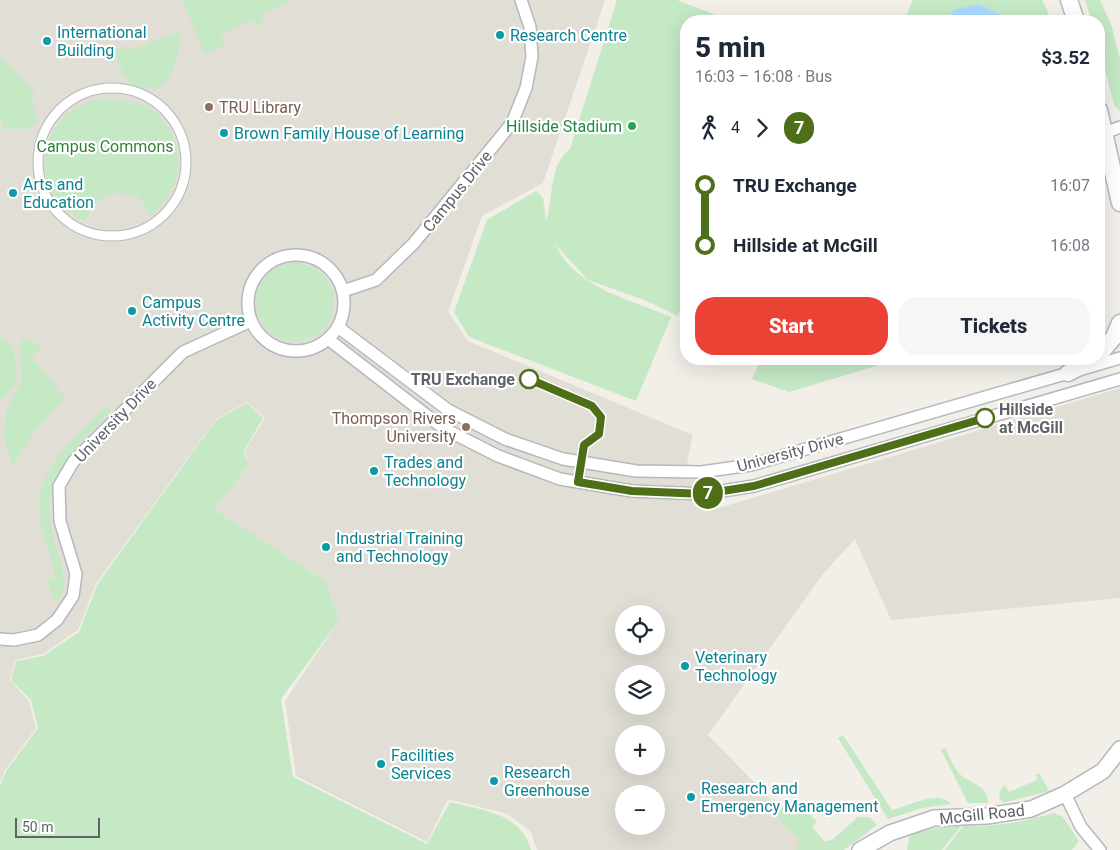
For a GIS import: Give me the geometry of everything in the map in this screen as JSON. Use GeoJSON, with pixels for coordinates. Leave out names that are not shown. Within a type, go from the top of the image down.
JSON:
{"type":"FeatureCollection","features":[{"type":"Feature","properties":{"kind":"main road"},"geometry":{"type":"LineString","coordinates":[[1069,0],[1074,15]]}},
{"type":"Feature","properties":{"kind":"main road"},"geometry":{"type":"LineString","coordinates":[[1105,119],[1112,130],[1120,203]]}},
{"type":"Feature","properties":{"kind":"main road"},"geometry":{"type":"LineString","coordinates":[[1105,347],[1114,336],[1120,323]]}},
{"type":"Feature","properties":{"kind":"main road"},"geometry":{"type":"LineString","coordinates":[[1068,373],[1083,365]]}},
{"type":"Feature","properties":{"kind":"street","name":"Campus Drive"},"geometry":{"type":"LineString","coordinates":[[343,291],[376,280],[414,243],[512,124],[526,88],[532,57],[530,27],[521,0]]}},
{"type":"Feature","properties":{"kind":"street"},"geometry":{"type":"LineString","coordinates":[[127,89],[154,100],[175,121],[186,149],[185,178],[173,206],[151,226],[123,236],[93,234],[66,222],[47,199],[40,181],[39,153],[50,123],[70,102],[97,90],[127,89]]}},
{"type":"Feature","properties":{"kind":"street"},"geometry":{"type":"LineString","coordinates":[[294,254],[309,256],[321,261],[338,279],[343,291],[345,304],[338,327],[328,340],[308,350],[285,350],[271,344],[259,334],[251,321],[248,306],[249,291],[260,271],[279,257],[294,254]]}},
{"type":"Feature","properties":{"kind":"street","name":"University Drive"},"geometry":{"type":"LineString","coordinates":[[0,639],[14,640],[38,635],[58,620],[73,596],[76,574],[60,521],[59,486],[73,462],[183,352],[251,321]]}},
{"type":"Feature","properties":{"kind":"street","name":"University Drive"},"geometry":{"type":"LineString","coordinates":[[338,327],[448,410],[505,438],[563,459],[636,471],[701,472],[750,465],[1096,365]]}},
{"type":"Feature","properties":{"kind":"street","name":"University Drive"},"geometry":{"type":"LineString","coordinates":[[328,340],[443,428],[498,456],[560,479],[632,491],[704,494],[754,486],[1120,379]]}},
{"type":"Feature","properties":{"kind":"street","name":"University Drive"},"geometry":{"type":"LineString","coordinates":[[1105,362],[1120,358]]}},
{"type":"Feature","properties":{"kind":"street","name":"McGill Road"},"geometry":{"type":"LineString","coordinates":[[860,850],[890,833],[934,818],[987,816],[1031,809],[1065,794],[1103,771],[1120,749]]}},
{"type":"Feature","properties":{"kind":"street"},"geometry":{"type":"LineString","coordinates":[[1065,794],[1081,827],[1100,850]]}},
{"type":"Feature","properties":{"kind":"shaded area","name":"Thompson Rivers University"},"geometry":{"type":"Polygon","coordinates":[[[0,0],[605,0],[543,183],[482,216],[448,312],[468,341],[693,435],[687,461],[719,508],[1120,388],[1120,598],[891,620],[855,539],[822,575],[708,735],[820,850],[537,850],[531,832],[508,814],[448,799],[427,842],[296,776],[285,701],[339,620],[325,581],[214,509],[249,465],[244,452],[265,418],[247,402],[216,419],[96,584],[78,630],[43,654],[15,660],[10,680],[29,701],[36,728],[5,770],[0,783],[0,0]]]}},
{"type":"Feature","properties":{"kind":"green space"},"geometry":{"type":"Polygon","coordinates":[[[182,0],[292,0],[260,15],[264,23],[256,26],[252,19],[221,34],[225,44],[205,54],[182,0]]]}},
{"type":"Feature","properties":{"kind":"green space"},"geometry":{"type":"Polygon","coordinates":[[[617,0],[677,0],[716,15],[680,15],[680,310],[678,316],[644,300],[588,280],[555,244],[564,259],[589,282],[621,298],[671,317],[636,401],[469,337],[454,312],[487,220],[536,191],[543,198],[546,221],[558,164],[570,149],[617,0]]]}},
{"type":"Feature","properties":{"kind":"green space"},"geometry":{"type":"Polygon","coordinates":[[[913,0],[1042,0],[1049,15],[907,15],[913,0]]]}},
{"type":"Feature","properties":{"kind":"green space"},"geometry":{"type":"Polygon","coordinates":[[[1085,0],[1100,0],[1111,24],[1120,59],[1120,112],[1114,105],[1105,69],[1105,15],[1090,15],[1085,0]]]}},
{"type":"Feature","properties":{"kind":"green space"},"geometry":{"type":"Polygon","coordinates":[[[176,33],[180,34],[181,38],[178,55],[174,68],[167,79],[154,91],[148,84],[143,90],[127,84],[129,77],[122,76],[122,67],[117,66],[117,58],[112,57],[111,49],[133,49],[176,33]]]}},
{"type":"Feature","properties":{"kind":"green space"},"geometry":{"type":"Polygon","coordinates":[[[0,56],[35,93],[31,98],[35,103],[32,106],[39,120],[28,129],[4,129],[0,118],[0,56]]]}},
{"type":"Feature","properties":{"kind":"green space","name":"Campus Commons"},"geometry":{"type":"Polygon","coordinates":[[[92,100],[119,100],[139,103],[159,116],[170,129],[176,144],[178,159],[177,175],[163,204],[151,216],[138,196],[119,193],[100,199],[84,221],[63,208],[48,186],[45,174],[46,150],[55,128],[66,115],[92,100]]]}},
{"type":"Feature","properties":{"kind":"green space"},"geometry":{"type":"Polygon","coordinates":[[[295,263],[310,266],[322,275],[331,287],[334,302],[331,317],[322,329],[310,338],[295,341],[280,338],[268,329],[259,317],[256,302],[259,287],[268,275],[280,266],[295,263]]]}},
{"type":"Feature","properties":{"kind":"green space"},"geometry":{"type":"Polygon","coordinates":[[[0,336],[10,342],[17,372],[15,384],[0,402],[0,336]]]}},
{"type":"Feature","properties":{"kind":"green space"},"geometry":{"type":"Polygon","coordinates":[[[22,340],[31,340],[41,347],[31,357],[65,398],[35,431],[13,466],[3,433],[7,409],[22,380],[19,346],[22,340]]]}},
{"type":"Feature","properties":{"kind":"green space"},"geometry":{"type":"Polygon","coordinates":[[[758,365],[879,365],[789,392],[752,379],[758,365]]]}},
{"type":"Feature","properties":{"kind":"green space"},"geometry":{"type":"Polygon","coordinates":[[[247,403],[263,418],[243,452],[249,465],[214,509],[325,581],[339,620],[281,699],[293,777],[427,844],[450,802],[488,811],[510,820],[526,837],[531,850],[0,850],[0,786],[6,771],[38,728],[31,700],[11,680],[16,661],[43,656],[79,632],[97,585],[216,420],[247,403]]]}},
{"type":"Feature","properties":{"kind":"green space"},"geometry":{"type":"Polygon","coordinates":[[[107,406],[111,412],[71,455],[61,469],[54,485],[50,502],[50,521],[63,577],[61,598],[56,601],[47,580],[48,577],[54,580],[55,576],[43,534],[39,509],[40,493],[45,478],[62,452],[107,406]]]}},
{"type":"Feature","properties":{"kind":"green space"},"geometry":{"type":"Polygon","coordinates":[[[843,735],[892,810],[931,798],[939,798],[951,804],[922,808],[888,819],[838,738],[843,735]]]}},
{"type":"Feature","properties":{"kind":"green space"},"geometry":{"type":"Polygon","coordinates":[[[945,748],[959,773],[981,787],[987,796],[988,803],[968,803],[941,750],[945,748]]]}},
{"type":"Feature","properties":{"kind":"green space"},"geometry":{"type":"Polygon","coordinates":[[[1036,774],[1040,774],[1049,791],[1003,803],[999,796],[1000,790],[1005,785],[1009,792],[1037,780],[1036,774]]]}},
{"type":"Feature","properties":{"kind":"green space"},"geometry":{"type":"Polygon","coordinates":[[[798,800],[817,822],[812,827],[824,841],[832,840],[858,817],[870,817],[877,825],[844,850],[798,850],[795,848],[801,842],[775,816],[786,803],[790,808],[798,800]]]}},
{"type":"Feature","properties":{"kind":"green space"},"geometry":{"type":"Polygon","coordinates":[[[1054,813],[1063,817],[1079,841],[1072,850],[945,850],[963,826],[1009,823],[1054,813]]]}},
{"type":"Feature","properties":{"kind":"green space"},"geometry":{"type":"Polygon","coordinates":[[[948,826],[961,826],[942,850],[907,850],[909,837],[918,831],[948,826]]]}},
{"type":"Feature","properties":{"kind":"water"},"geometry":{"type":"Polygon","coordinates":[[[979,4],[1000,15],[950,15],[953,10],[979,4]]]}},
{"type":"Feature","properties":{"kind":"bus line","name":"7"},"geometry":{"type":"LineString","coordinates":[[529,379],[592,406],[601,417],[599,434],[584,445],[578,482],[632,491],[704,494],[754,486],[985,418]]}},
{"type":"Feature","properties":{"kind":"place","name":"Research Centre"},"geometry":{"type":"Point","coordinates":[500,35]}},
{"type":"Feature","properties":{"kind":"place","name":"International Building"},"geometry":{"type":"Point","coordinates":[47,41]}},
{"type":"Feature","properties":{"kind":"place","name":"TRU Library"},"geometry":{"type":"Point","coordinates":[209,107]}},
{"type":"Feature","properties":{"kind":"place","name":"Hillside Stadium"},"geometry":{"type":"Point","coordinates":[632,126]}},
{"type":"Feature","properties":{"kind":"place","name":"Brown Family House of Learning"},"geometry":{"type":"Point","coordinates":[224,133]}},
{"type":"Feature","properties":{"kind":"place","name":"Arts and Education"},"geometry":{"type":"Point","coordinates":[13,193]}},
{"type":"Feature","properties":{"kind":"place","name":"Campus Activity Centre"},"geometry":{"type":"Point","coordinates":[132,311]}},
{"type":"Feature","properties":{"kind":"place","name":"TRU Exchange"},"geometry":{"type":"Point","coordinates":[529,379]}},
{"type":"Feature","properties":{"kind":"place","name":"Hillside at McGill"},"geometry":{"type":"Point","coordinates":[985,418]}},
{"type":"Feature","properties":{"kind":"place","name":"Thompson Rivers University"},"geometry":{"type":"Point","coordinates":[466,427]}},
{"type":"Feature","properties":{"kind":"place","name":"Trades and Technology"},"geometry":{"type":"Point","coordinates":[374,471]}},
{"type":"Feature","properties":{"kind":"place","name":"Industrial Training and Technology"},"geometry":{"type":"Point","coordinates":[326,547]}},
{"type":"Feature","properties":{"kind":"place","name":"Veterinary Technology"},"geometry":{"type":"Point","coordinates":[685,666]}},
{"type":"Feature","properties":{"kind":"place","name":"Facilities Services"},"geometry":{"type":"Point","coordinates":[381,764]}},
{"type":"Feature","properties":{"kind":"place","name":"Research Greenhouse"},"geometry":{"type":"Point","coordinates":[494,781]}},
{"type":"Feature","properties":{"kind":"place","name":"Research and Emergency Management"},"geometry":{"type":"Point","coordinates":[691,797]}}]}
